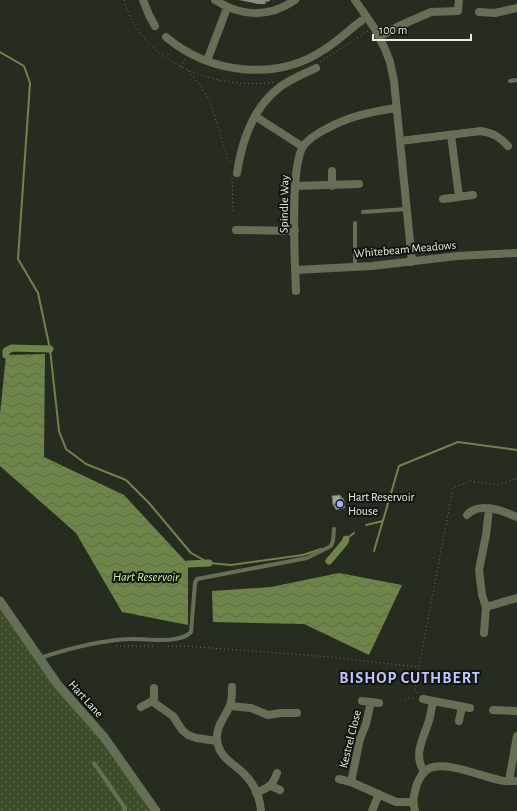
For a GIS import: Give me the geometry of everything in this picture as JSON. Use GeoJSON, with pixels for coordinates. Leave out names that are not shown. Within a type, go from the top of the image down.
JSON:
{"type":"FeatureCollection","features":[{"type":"Feature","properties":{"kind":"street"},"geometry":{"type":"LineString","coordinates":[[143,0],[149,16],[155,26]]}},
{"type":"Feature","properties":{"kind":"street"},"geometry":{"type":"LineString","coordinates":[[215,0],[227,8],[237,11],[261,14],[285,7],[295,0]]}},
{"type":"Feature","properties":{"kind":"street"},"geometry":{"type":"LineString","coordinates":[[355,0],[379,37],[390,62],[394,81],[412,262]]}},
{"type":"Feature","properties":{"kind":"street"},"geometry":{"type":"LineString","coordinates":[[379,37],[399,26],[431,12],[458,11],[459,0]]}},
{"type":"Feature","properties":{"kind":"street"},"geometry":{"type":"LineString","coordinates":[[207,61],[227,8]]}},
{"type":"Feature","properties":{"kind":"street"},"geometry":{"type":"LineString","coordinates":[[479,12],[495,13],[517,8]]}},
{"type":"Feature","properties":{"kind":"street"},"geometry":{"type":"LineString","coordinates":[[166,37],[188,53],[207,61],[221,66],[256,71],[289,66],[304,61],[325,50],[361,21]]}},
{"type":"Feature","properties":{"kind":"street"},"geometry":{"type":"LineString","coordinates":[[234,175],[247,131],[255,116],[270,96],[280,87],[316,68]]}},
{"type":"Feature","properties":{"kind":"street"},"geometry":{"type":"LineString","coordinates":[[255,116],[303,147],[310,139],[319,133],[349,118],[371,112],[396,108]]}},
{"type":"Feature","properties":{"kind":"street"},"geometry":{"type":"LineString","coordinates":[[400,141],[481,131],[488,132],[502,140],[508,146]]}},
{"type":"Feature","properties":{"kind":"street"},"geometry":{"type":"LineString","coordinates":[[451,135],[459,197]]}},
{"type":"Feature","properties":{"kind":"street","name":"Spindle Way"},"geometry":{"type":"LineString","coordinates":[[296,291],[295,186],[296,172],[303,147]]}},
{"type":"Feature","properties":{"kind":"street"},"geometry":{"type":"LineString","coordinates":[[332,171],[332,186]]}},
{"type":"Feature","properties":{"kind":"street"},"geometry":{"type":"LineString","coordinates":[[295,186],[359,184]]}},
{"type":"Feature","properties":{"kind":"street"},"geometry":{"type":"LineString","coordinates":[[443,198],[473,195]]}},
{"type":"Feature","properties":{"kind":"street"},"geometry":{"type":"LineString","coordinates":[[236,230],[295,231]]}},
{"type":"Feature","properties":{"kind":"street","name":"Whitebeam Meadows"},"geometry":{"type":"LineString","coordinates":[[295,270],[412,262],[457,256],[517,253]]}},
{"type":"Feature","properties":{"kind":"street"},"geometry":{"type":"LineString","coordinates":[[467,515],[474,510],[488,509],[500,510],[517,516]]}},
{"type":"Feature","properties":{"kind":"street"},"geometry":{"type":"LineString","coordinates":[[484,633],[486,607],[482,595],[479,570],[486,535],[488,509]]}},
{"type":"Feature","properties":{"kind":"street"},"geometry":{"type":"LineString","coordinates":[[486,607],[517,598]]}},
{"type":"Feature","properties":{"kind":"street","name":"Hart Lane"},"geometry":{"type":"LineString","coordinates":[[0,601],[58,685],[104,737],[156,811]]}},
{"type":"Feature","properties":{"kind":"street"},"geometry":{"type":"LineString","coordinates":[[232,687],[230,706],[220,722],[218,729],[218,741],[221,752],[226,760],[247,777],[260,800],[261,811]]}},
{"type":"Feature","properties":{"kind":"street"},"geometry":{"type":"LineString","coordinates":[[141,707],[154,700],[154,688]]}},
{"type":"Feature","properties":{"kind":"street"},"geometry":{"type":"LineString","coordinates":[[419,697],[466,708],[459,721]]}},
{"type":"Feature","properties":{"kind":"street","name":"Kestrel Close"},"geometry":{"type":"LineString","coordinates":[[351,782],[360,739],[375,702],[362,701]]}},
{"type":"Feature","properties":{"kind":"street"},"geometry":{"type":"LineString","coordinates":[[424,772],[420,765],[418,752],[430,717],[433,701]]}},
{"type":"Feature","properties":{"kind":"street"},"geometry":{"type":"LineString","coordinates":[[152,702],[173,716],[182,730],[188,735],[196,738],[218,741]]}},
{"type":"Feature","properties":{"kind":"street"},"geometry":{"type":"LineString","coordinates":[[230,706],[251,708],[268,715],[281,712],[297,713]]}},
{"type":"Feature","properties":{"kind":"street"},"geometry":{"type":"LineString","coordinates":[[493,710],[517,711]]}},
{"type":"Feature","properties":{"kind":"street"},"geometry":{"type":"LineString","coordinates":[[415,811],[412,802],[416,786],[424,772],[430,768],[445,765],[500,781],[513,781],[517,736]]}},
{"type":"Feature","properties":{"kind":"street"},"geometry":{"type":"LineString","coordinates":[[256,793],[271,786],[277,773]]}},
{"type":"Feature","properties":{"kind":"street","name":"Kestrel Close"},"geometry":{"type":"LineString","coordinates":[[340,779],[351,782],[396,802],[412,802]]}},
{"type":"Feature","properties":{"kind":"street"},"geometry":{"type":"LineString","coordinates":[[271,786],[280,790]]}},
{"type":"Feature","properties":{"kind":"street"},"geometry":{"type":"LineString","coordinates":[[372,811],[379,794]]}},
{"type":"Feature","properties":{"kind":"lane"},"geometry":{"type":"LineString","coordinates":[[510,81],[517,80]]}},
{"type":"Feature","properties":{"kind":"lane"},"geometry":{"type":"LineString","coordinates":[[363,212],[407,209]]}},
{"type":"Feature","properties":{"kind":"lane"},"geometry":{"type":"LineString","coordinates":[[355,223],[355,266]]}},
{"type":"Feature","properties":{"kind":"lane"},"geometry":{"type":"LineString","coordinates":[[39,658],[61,651],[103,643],[130,639],[170,639],[187,636],[191,632],[195,583],[197,579],[307,558],[331,546],[333,542],[334,529]]}},
{"type":"Feature","properties":{"kind":"lane"},"geometry":{"type":"LineString","coordinates":[[94,763],[125,808],[125,811]]}},
{"type":"Feature","properties":{"kind":"path"},"geometry":{"type":"LineString","coordinates":[[124,0],[133,23],[147,41],[160,53],[181,67],[219,80],[240,83],[278,82]]}},
{"type":"Feature","properties":{"kind":"path"},"geometry":{"type":"LineString","coordinates":[[181,67],[188,53]]}},
{"type":"Feature","properties":{"kind":"path"},"geometry":{"type":"LineString","coordinates":[[188,70],[210,101],[227,157],[231,165]]}},
{"type":"Feature","properties":{"kind":"path"},"geometry":{"type":"LineString","coordinates":[[233,211],[234,175]]}},
{"type":"Feature","properties":{"kind":"path"},"geometry":{"type":"LineString","coordinates":[[405,700],[408,698],[419,697],[416,689],[419,667],[453,488],[470,481],[499,486],[517,478]]}},
{"type":"Feature","properties":{"kind":"path"},"geometry":{"type":"LineString","coordinates":[[110,646],[155,646]]}},
{"type":"Feature","properties":{"kind":"path"},"geometry":{"type":"LineString","coordinates":[[162,646],[184,646],[330,657],[419,667]]}},
{"type":"Feature","properties":{"kind":"shaded area"},"geometry":{"type":"Polygon","coordinates":[[[0,601],[156,811],[0,811],[0,601]]]}},
{"type":"Feature","properties":{"kind":"water","name":"Hart Reservoir"},"geometry":{"type":"Polygon","coordinates":[[[45,354],[44,457],[124,495],[188,564],[188,625],[122,612],[76,533],[0,466],[0,414],[6,355],[45,354]]]}},
{"type":"Feature","properties":{"kind":"water","name":"Hart Reservoir"},"geometry":{"type":"Polygon","coordinates":[[[339,573],[402,585],[369,655],[304,624],[213,622],[212,591],[271,587],[339,573]]]}},
{"type":"Feature","properties":{"kind":"building"},"geometry":{"type":"Polygon","coordinates":[[[340,495],[342,504],[333,505],[332,496],[340,495]]]}},
{"type":"Feature","properties":{"kind":"waterway"},"geometry":{"type":"LineString","coordinates":[[0,52],[24,66],[30,83],[18,259],[38,293],[50,349],[59,431],[66,449],[86,464],[126,480],[149,503],[191,553],[209,563],[231,565],[303,555],[321,549]]}},
{"type":"Feature","properties":{"kind":"waterway"},"geometry":{"type":"LineString","coordinates":[[6,355],[6,351],[12,348],[50,349]]}},
{"type":"Feature","properties":{"kind":"waterway"},"geometry":{"type":"LineString","coordinates":[[374,551],[399,466],[458,442],[517,450]]}},
{"type":"Feature","properties":{"kind":"waterway"},"geometry":{"type":"LineString","coordinates":[[366,525],[383,521]]}},
{"type":"Feature","properties":{"kind":"waterway"},"geometry":{"type":"LineString","coordinates":[[343,541],[354,533]]}},
{"type":"Feature","properties":{"kind":"waterway"},"geometry":{"type":"LineString","coordinates":[[329,561],[346,539]]}},
{"type":"Feature","properties":{"kind":"waterway"},"geometry":{"type":"LineString","coordinates":[[188,564],[209,563]]}},
{"type":"Feature","properties":{"kind":"place","name":"Hart Reservoir House"},"geometry":{"type":"Point","coordinates":[340,504]}},
{"type":"Feature","properties":{"kind":"district","name":"BISHOP CUTHBERT"},"geometry":{"type":"Point","coordinates":[410,677]}}]}
